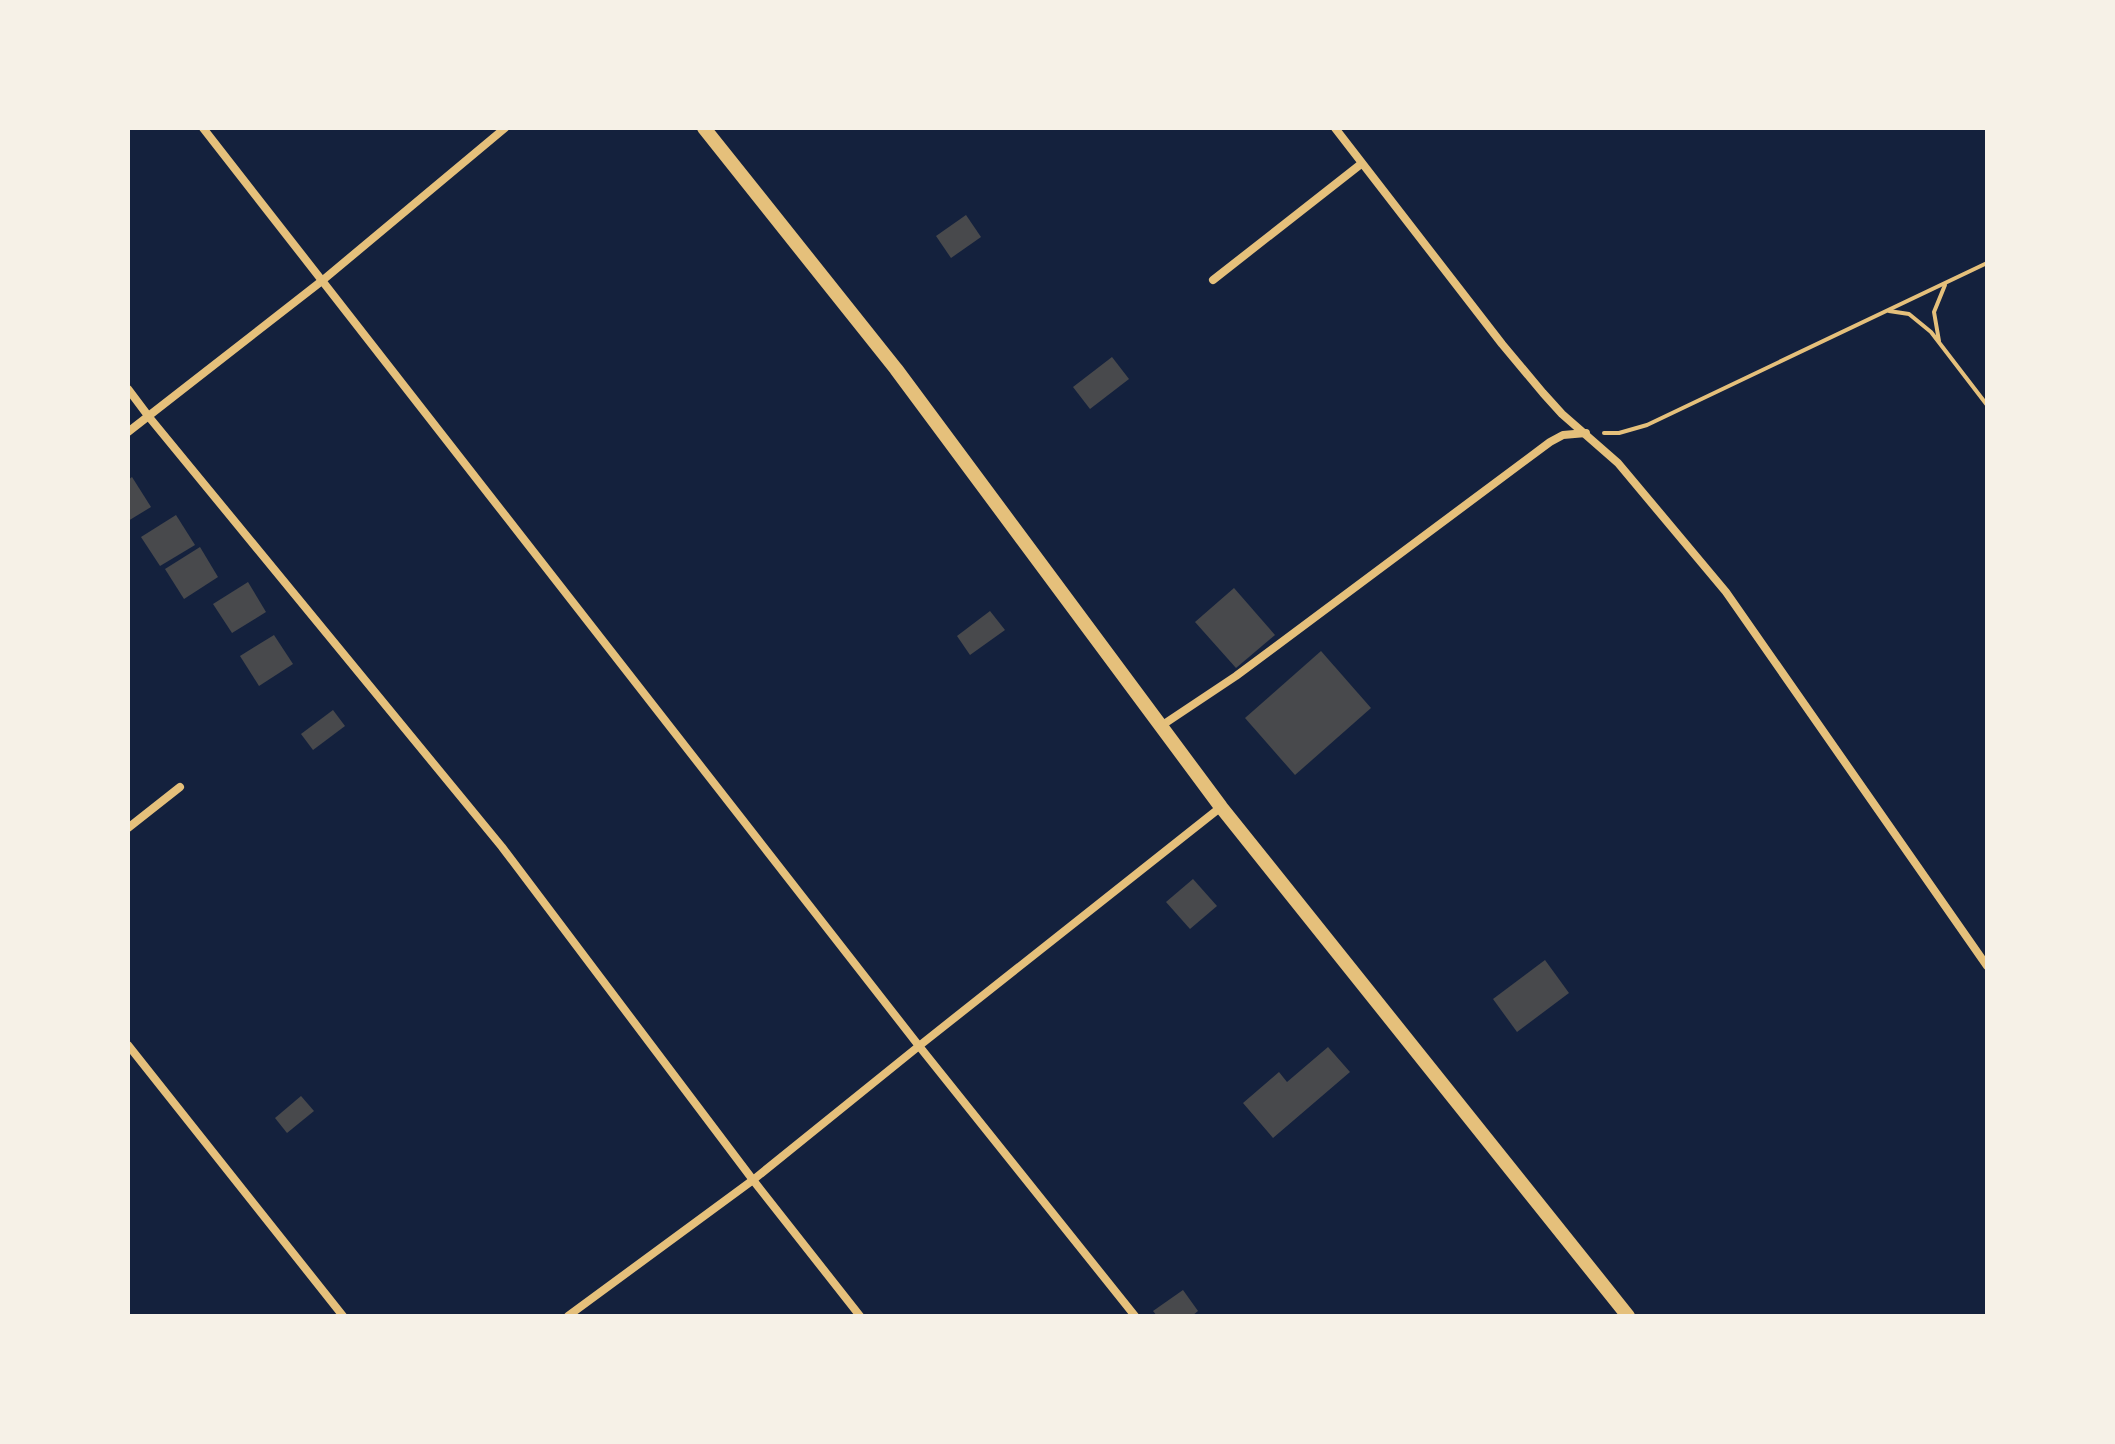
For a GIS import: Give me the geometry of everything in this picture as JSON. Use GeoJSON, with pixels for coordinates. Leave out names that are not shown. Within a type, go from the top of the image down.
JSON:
{"type":"FeatureCollection","features":[{"type":"Feature","properties":{"kind":"street"},"geometry":{"type":"LineString","coordinates":[[203,128],[919,1046],[1135,1316]]}},
{"type":"Feature","properties":{"kind":"street"},"geometry":{"type":"LineString","coordinates":[[128,432],[323,280],[505,128]]}},
{"type":"Feature","properties":{"kind":"street"},"geometry":{"type":"LineString","coordinates":[[704,128],[896,369],[1221,807],[1628,1316]]}},
{"type":"Feature","properties":{"kind":"street"},"geometry":{"type":"LineString","coordinates":[[1335,128],[1519,364],[1562,414],[1618,463],[1726,592],[1987,966]]}},
{"type":"Feature","properties":{"kind":"street"},"geometry":{"type":"LineString","coordinates":[[1213,280],[1361,164]]}},
{"type":"Feature","properties":{"kind":"street"},"geometry":{"type":"LineString","coordinates":[[128,389],[502,847],[753,1180],[860,1316]]}},
{"type":"Feature","properties":{"kind":"street"},"geometry":{"type":"LineString","coordinates":[[1161,726],[1236,676],[1550,442],[1563,435],[1586,433]]}},
{"type":"Feature","properties":{"kind":"street"},"geometry":{"type":"LineString","coordinates":[[128,828],[180,787]]}},
{"type":"Feature","properties":{"kind":"street"},"geometry":{"type":"LineString","coordinates":[[568,1316],[753,1180],[1221,807]]}},
{"type":"Feature","properties":{"kind":"street"},"geometry":{"type":"LineString","coordinates":[[128,1045],[343,1316]]}},
{"type":"Feature","properties":{"kind":"path"},"geometry":{"type":"LineString","coordinates":[[1586,433],[1619,433],[1647,425],[1987,263]]}},
{"type":"Feature","properties":{"kind":"path"},"geometry":{"type":"LineString","coordinates":[[1940,343],[1934,312],[1945,282]]}},
{"type":"Feature","properties":{"kind":"path"},"geometry":{"type":"LineString","coordinates":[[1887,311],[1909,314],[1931,332],[1987,405]]}},
{"type":"Feature","properties":{"kind":"building"},"geometry":{"type":"Polygon","coordinates":[[[966,215],[981,237],[951,258],[936,236],[966,215]]]}},
{"type":"Feature","properties":{"kind":"building"},"geometry":{"type":"Polygon","coordinates":[[[1112,357],[1129,379],[1090,409],[1073,387],[1112,357]]]}},
{"type":"Feature","properties":{"kind":"building"},"geometry":{"type":"Polygon","coordinates":[[[132,477],[151,507],[128,521],[128,480],[132,477]]]}},
{"type":"Feature","properties":{"kind":"building"},"geometry":{"type":"Polygon","coordinates":[[[176,515],[195,545],[160,566],[141,537],[176,515]]]}},
{"type":"Feature","properties":{"kind":"building"},"geometry":{"type":"Polygon","coordinates":[[[200,547],[218,577],[184,599],[165,569],[200,547]]]}},
{"type":"Feature","properties":{"kind":"building"},"geometry":{"type":"Polygon","coordinates":[[[248,582],[266,612],[232,633],[213,604],[248,582]]]}},
{"type":"Feature","properties":{"kind":"building"},"geometry":{"type":"Polygon","coordinates":[[[1234,588],[1275,635],[1236,668],[1195,622],[1234,588]]]}},
{"type":"Feature","properties":{"kind":"building"},"geometry":{"type":"Polygon","coordinates":[[[990,611],[1005,630],[970,655],[957,636],[990,611]]]}},
{"type":"Feature","properties":{"kind":"building"},"geometry":{"type":"Polygon","coordinates":[[[274,635],[293,664],[259,686],[240,656],[274,635]]]}},
{"type":"Feature","properties":{"kind":"building"},"geometry":{"type":"Polygon","coordinates":[[[1321,651],[1371,708],[1295,775],[1245,718],[1321,651]]]}},
{"type":"Feature","properties":{"kind":"building"},"geometry":{"type":"Polygon","coordinates":[[[333,710],[345,726],[313,750],[301,734],[333,710]]]}},
{"type":"Feature","properties":{"kind":"building"},"geometry":{"type":"Polygon","coordinates":[[[1193,879],[1217,906],[1190,929],[1166,902],[1193,879]]]}},
{"type":"Feature","properties":{"kind":"building"},"geometry":{"type":"Polygon","coordinates":[[[1545,960],[1569,993],[1517,1032],[1493,999],[1545,960]]]}},
{"type":"Feature","properties":{"kind":"building"},"geometry":{"type":"Polygon","coordinates":[[[1328,1047],[1350,1072],[1273,1138],[1243,1103],[1279,1072],[1287,1082],[1328,1047]]]}},
{"type":"Feature","properties":{"kind":"building"},"geometry":{"type":"Polygon","coordinates":[[[301,1096],[314,1111],[287,1133],[275,1118],[301,1096]]]}},
{"type":"Feature","properties":{"kind":"building"},"geometry":{"type":"Polygon","coordinates":[[[1183,1290],[1198,1311],[1192,1316],[1157,1316],[1153,1311],[1183,1290]]]}}]}
